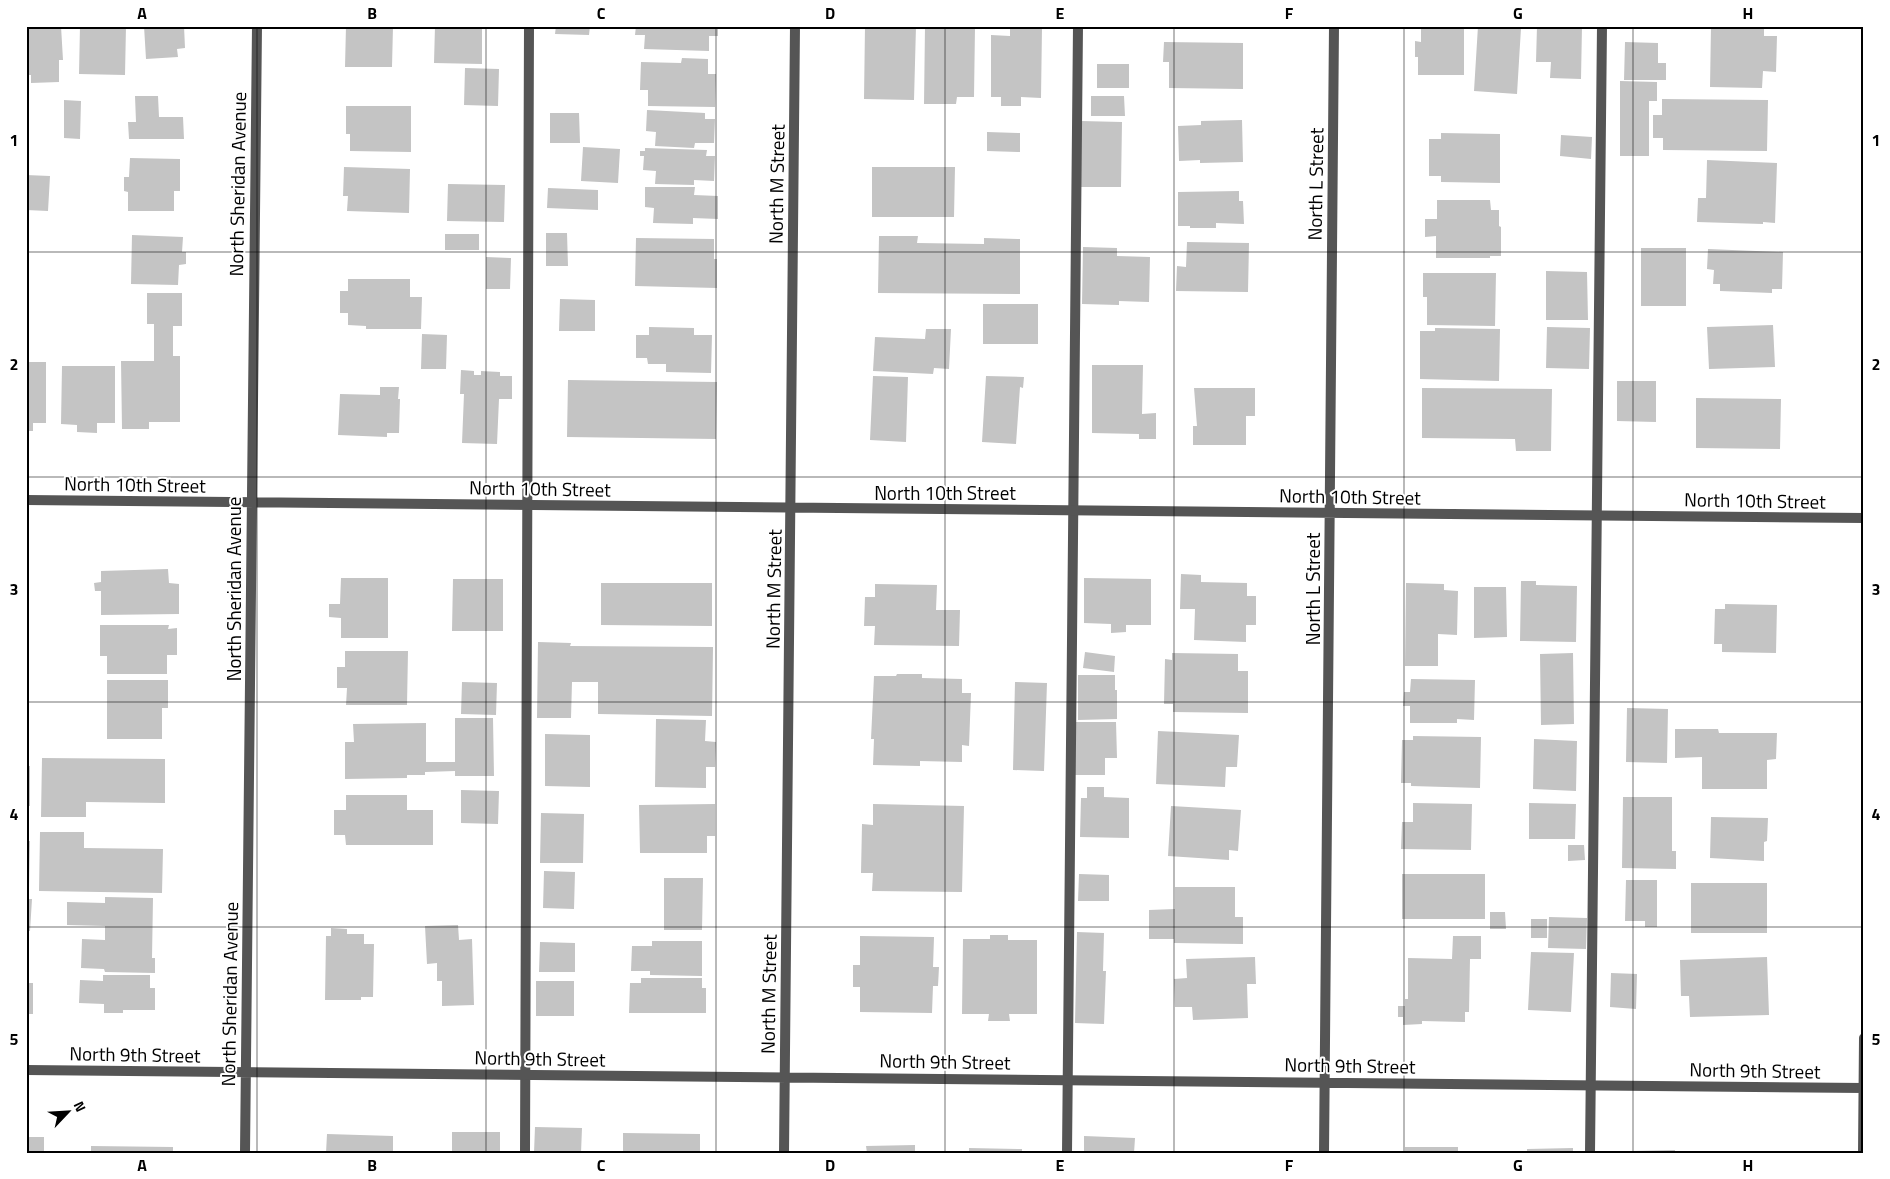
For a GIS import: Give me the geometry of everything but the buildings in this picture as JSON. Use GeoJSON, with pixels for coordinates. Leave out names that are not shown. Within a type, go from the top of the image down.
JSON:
{"type":"FeatureCollection","features":[{"type":"Feature","properties":{"kind":"street","name":"North Sheridan Avenue"},"geometry":{"type":"LineString","coordinates":[[245,1153],[257,26]]}},
{"type":"Feature","properties":{"kind":"street"},"geometry":{"type":"LineString","coordinates":[[525,1153],[529,26]]}},
{"type":"Feature","properties":{"kind":"street","name":"North M Street"},"geometry":{"type":"LineString","coordinates":[[784,1153],[795,26]]}},
{"type":"Feature","properties":{"kind":"street"},"geometry":{"type":"LineString","coordinates":[[1067,1153],[1078,26]]}},
{"type":"Feature","properties":{"kind":"street","name":"North L Street"},"geometry":{"type":"LineString","coordinates":[[1324,1153],[1334,26]]}},
{"type":"Feature","properties":{"kind":"street"},"geometry":{"type":"LineString","coordinates":[[1590,1153],[1602,26]]}},
{"type":"Feature","properties":{"kind":"street","name":"North 10th Street"},"geometry":{"type":"LineString","coordinates":[[26,500],[1864,518]]}},
{"type":"Feature","properties":{"kind":"street"},"geometry":{"type":"LineString","coordinates":[[1863,1153],[1864,1038]]}},
{"type":"Feature","properties":{"kind":"street","name":"North 9th Street"},"geometry":{"type":"LineString","coordinates":[[26,1070],[1864,1088]]}}]}
